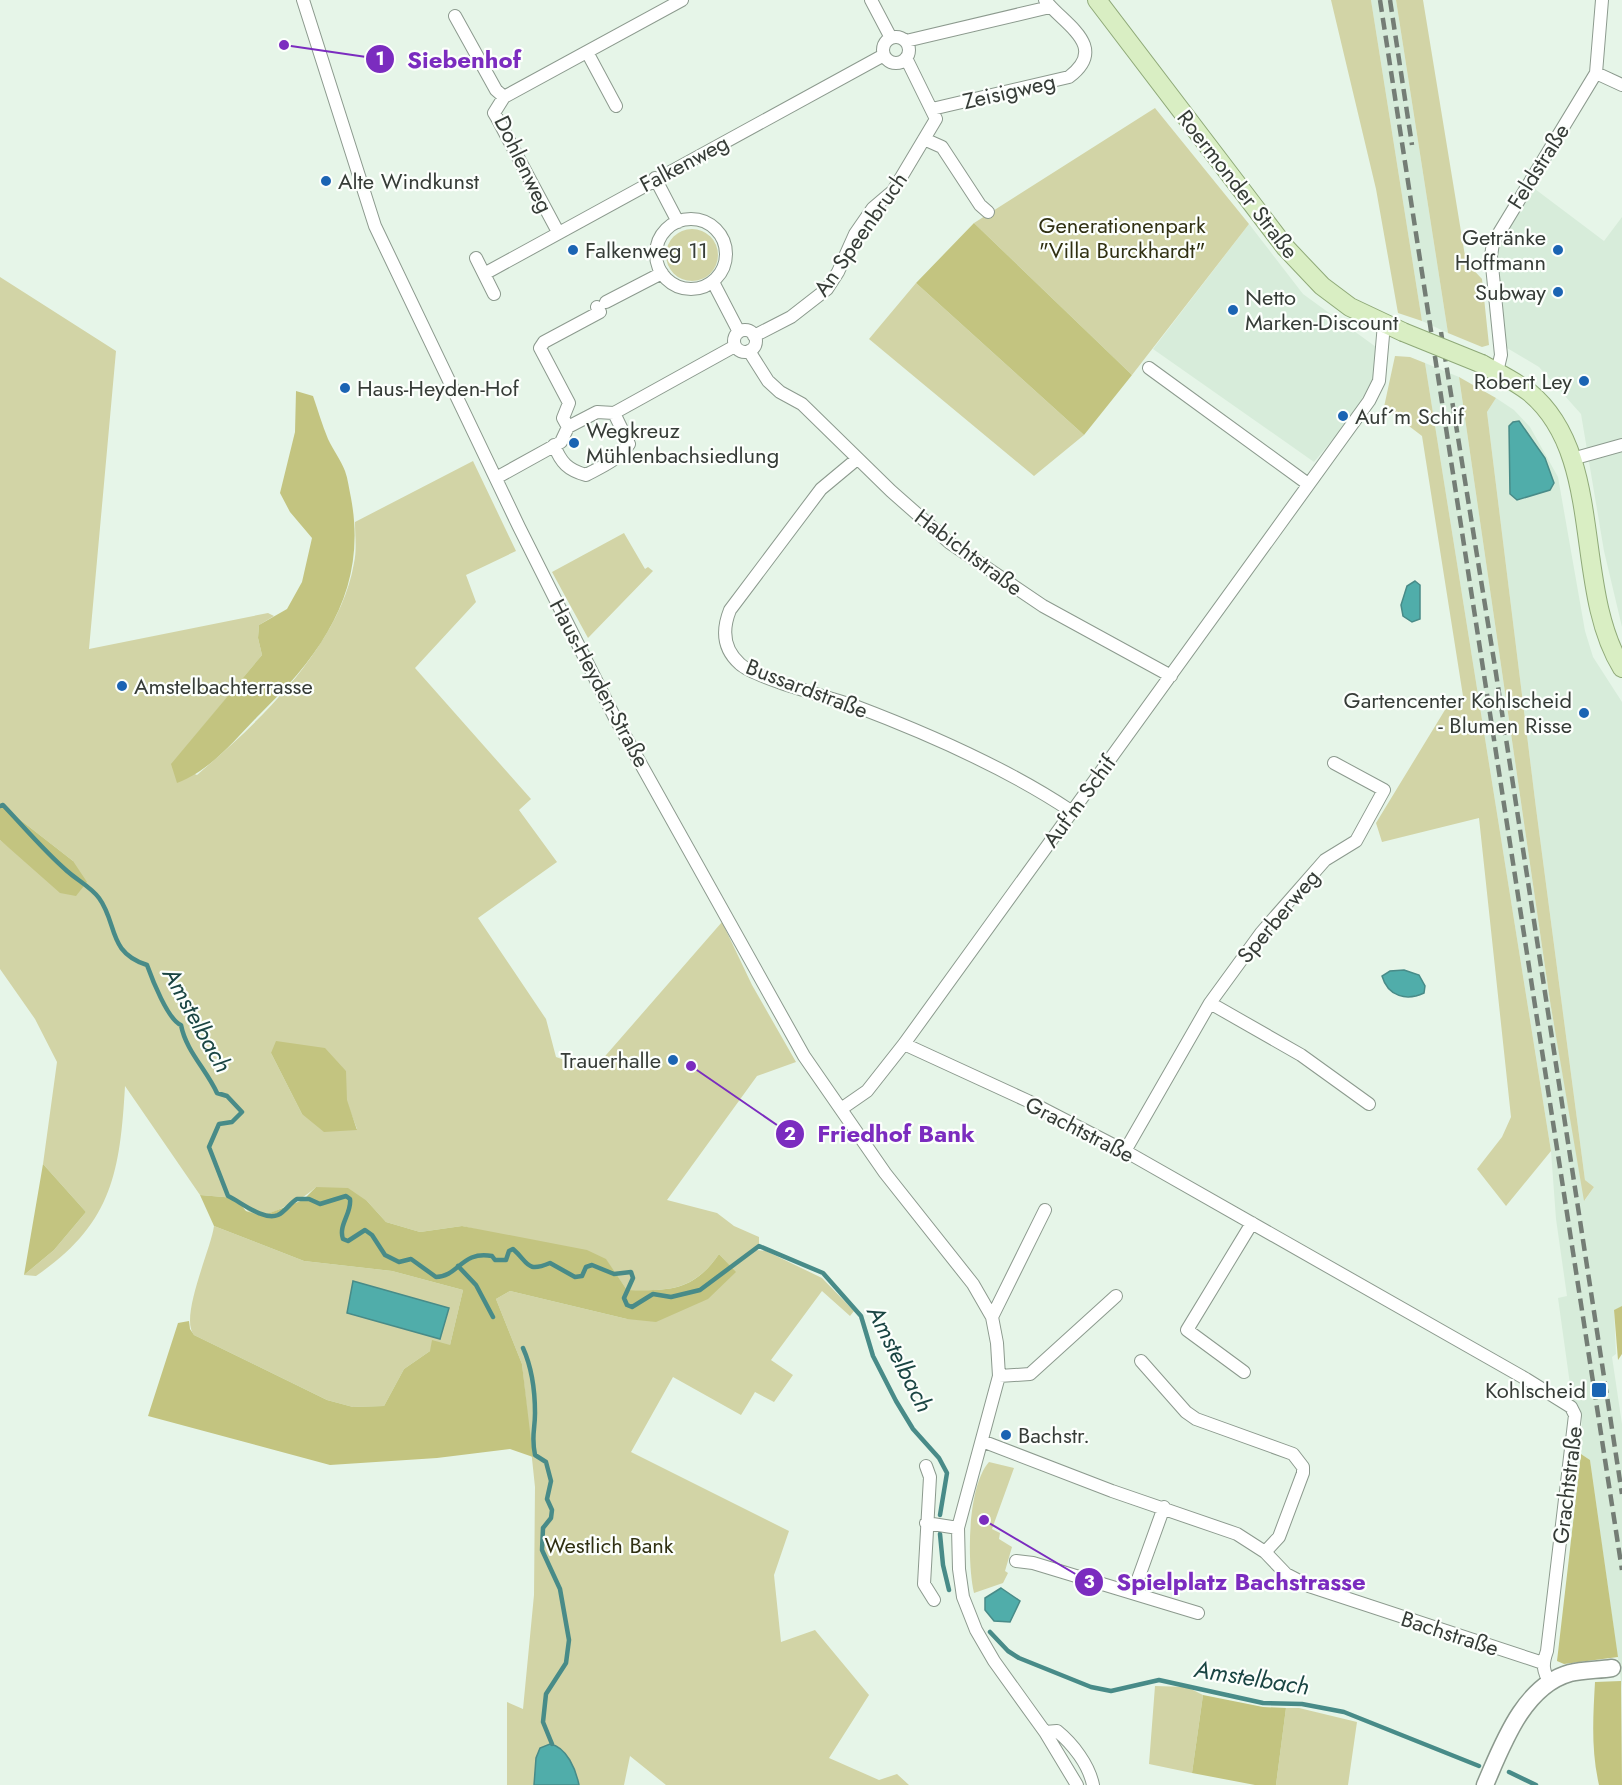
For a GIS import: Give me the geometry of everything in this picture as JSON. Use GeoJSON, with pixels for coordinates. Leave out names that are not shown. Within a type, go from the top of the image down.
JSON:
{"type":"FeatureCollection","features":[{"type":"Feature","properties":{"kind":"main road","name":"Roermonder Straße"},"geometry":{"type":"LineString","coordinates":[[1097,0],[1284,247],[1322,286],[1350,307],[1384,324],[1490,368],[1531,394],[1547,411],[1561,433],[1572,459],[1596,605],[1605,637],[1622,668]]}},
{"type":"Feature","properties":{"kind":"street","name":"Haus-Heyden-Straße"},"geometry":{"type":"LineString","coordinates":[[303,0],[375,226],[614,716],[804,1056],[885,1173],[966,1274],[992,1317],[998,1343],[999,1376],[972,1469],[958,1528],[961,1582],[971,1620],[994,1661],[1045,1732],[1077,1785]]}},
{"type":"Feature","properties":{"kind":"street","name":"Dohlenweg"},"geometry":{"type":"LineString","coordinates":[[558,232],[494,113],[504,97],[682,0]]}},
{"type":"Feature","properties":{"kind":"street"},"geometry":{"type":"LineString","coordinates":[[871,0],[891,38]]}},
{"type":"Feature","properties":{"kind":"street","name":"Feldstraße"},"geometry":{"type":"LineString","coordinates":[[1490,368],[1501,355],[1493,270],[1493,243],[1502,224],[1596,73],[1602,0]]}},
{"type":"Feature","properties":{"kind":"street","name":"Zeisigweg"},"geometry":{"type":"LineString","coordinates":[[906,41],[1048,4],[1074,28],[1084,45],[1085,56],[1082,68],[1069,77],[932,109]]}},
{"type":"Feature","properties":{"kind":"street","name":"Dohlenweg"},"geometry":{"type":"LineString","coordinates":[[455,16],[496,90],[504,97]]}},
{"type":"Feature","properties":{"kind":"street"},"geometry":{"type":"LineString","coordinates":[[899,37],[906,41],[909,50],[906,58],[896,63],[884,56],[885,44],[891,38],[899,37]]}},
{"type":"Feature","properties":{"kind":"street"},"geometry":{"type":"LineString","coordinates":[[587,52],[616,106]]}},
{"type":"Feature","properties":{"kind":"street","name":"Falkenweg"},"geometry":{"type":"LineString","coordinates":[[484,274],[655,178],[884,56]]}},
{"type":"Feature","properties":{"kind":"street"},"geometry":{"type":"LineString","coordinates":[[906,58],[932,109]]}},
{"type":"Feature","properties":{"kind":"street"},"geometry":{"type":"LineString","coordinates":[[1596,73],[1622,86]]}},
{"type":"Feature","properties":{"kind":"street","name":"An Speenbruch"},"geometry":{"type":"LineString","coordinates":[[754,336],[790,317],[826,289],[838,272],[855,234],[873,208],[893,191],[936,119],[932,109]]}},
{"type":"Feature","properties":{"kind":"street"},"geometry":{"type":"LineString","coordinates":[[924,139],[942,147],[980,205],[988,212]]}},
{"type":"Feature","properties":{"kind":"street"},"geometry":{"type":"LineString","coordinates":[[655,178],[678,222]]}},
{"type":"Feature","properties":{"kind":"street"},"geometry":{"type":"LineString","coordinates":[[690,219],[712,225],[722,238],[727,256],[722,276],[700,288],[686,290],[671,285],[654,259],[662,233],[678,222],[690,219]]}},
{"type":"Feature","properties":{"kind":"street"},"geometry":{"type":"LineString","coordinates":[[476,258],[494,294]]}},
{"type":"Feature","properties":{"kind":"street"},"geometry":{"type":"LineString","coordinates":[[568,427],[563,418],[569,403],[540,348],[544,342],[600,312],[602,304],[662,273]]}},
{"type":"Feature","properties":{"kind":"street"},"geometry":{"type":"LineString","coordinates":[[713,282],[739,332]]}},
{"type":"Feature","properties":{"kind":"street","name":"Auf'm Schif"},"geometry":{"type":"LineString","coordinates":[[841,1109],[867,1091],[903,1044],[1369,401],[1379,381],[1384,324]]}},
{"type":"Feature","properties":{"kind":"street"},"geometry":{"type":"LineString","coordinates":[[749,331],[754,336],[754,346],[749,351],[740,350],[735,346],[735,336],[739,332],[749,331]]}},
{"type":"Feature","properties":{"kind":"street"},"geometry":{"type":"LineString","coordinates":[[496,478],[561,442],[568,427],[597,412],[614,413],[735,346]]}},
{"type":"Feature","properties":{"kind":"street","name":"Habichtstraße"},"geometry":{"type":"LineString","coordinates":[[749,351],[768,381],[789,398],[802,404],[857,459],[934,529],[981,565],[1043,606],[1171,676]]}},
{"type":"Feature","properties":{"kind":"street"},"geometry":{"type":"LineString","coordinates":[[1149,368],[1308,484]]}},
{"type":"Feature","properties":{"kind":"street"},"geometry":{"type":"LineString","coordinates":[[554,445],[563,465],[574,472],[586,475],[604,466],[621,456],[629,444],[614,413]]}},
{"type":"Feature","properties":{"kind":"street"},"geometry":{"type":"LineString","coordinates":[[1572,459],[1622,445]]}},
{"type":"Feature","properties":{"kind":"street","name":"Bussardstraße"},"geometry":{"type":"LineString","coordinates":[[857,459],[821,489],[730,610],[724,624],[725,637],[732,655],[748,669],[854,706],[957,748],[1071,811]]}},
{"type":"Feature","properties":{"kind":"street","name":"Sperberweg"},"geometry":{"type":"LineString","coordinates":[[1125,1151],[1210,1003],[1261,933],[1325,860],[1356,841],[1384,790],[1334,763]]}},
{"type":"Feature","properties":{"kind":"street"},"geometry":{"type":"LineString","coordinates":[[1210,1003],[1301,1055],[1369,1104]]}},
{"type":"Feature","properties":{"kind":"street","name":"Grachtstraße"},"geometry":{"type":"LineString","coordinates":[[903,1044],[1017,1096],[1125,1151],[1526,1379],[1571,1407],[1575,1415],[1572,1452],[1547,1651],[1543,1663]]}},
{"type":"Feature","properties":{"kind":"street"},"geometry":{"type":"LineString","coordinates":[[992,1317],[1045,1210]]}},
{"type":"Feature","properties":{"kind":"street"},"geometry":{"type":"LineString","coordinates":[[1244,1371],[1187,1330],[1252,1223]]}},
{"type":"Feature","properties":{"kind":"street"},"geometry":{"type":"LineString","coordinates":[[999,1376],[1030,1374],[1116,1296]]}},
{"type":"Feature","properties":{"kind":"street"},"geometry":{"type":"LineString","coordinates":[[1141,1362],[1186,1412],[1196,1419],[1293,1454],[1298,1460],[1303,1473],[1279,1537],[1265,1552]]}},
{"type":"Feature","properties":{"kind":"street","name":"Bachstraße"},"geometry":{"type":"LineString","coordinates":[[982,1441],[1112,1491],[1237,1534],[1265,1552],[1286,1574],[1309,1586],[1543,1663]]}},
{"type":"Feature","properties":{"kind":"street"},"geometry":{"type":"LineString","coordinates":[[926,1466],[930,1477],[936,1524],[924,1584],[934,1600]]}},
{"type":"Feature","properties":{"kind":"street"},"geometry":{"type":"LineString","coordinates":[[1132,1593],[1164,1507]]}},
{"type":"Feature","properties":{"kind":"street"},"geometry":{"type":"LineString","coordinates":[[936,1524],[958,1528]]}},
{"type":"Feature","properties":{"kind":"street"},"geometry":{"type":"LineString","coordinates":[[1016,1561],[1033,1563],[1198,1613]]}},
{"type":"Feature","properties":{"kind":"street"},"geometry":{"type":"LineString","coordinates":[[1543,1663],[1543,1671],[1550,1683]]}},
{"type":"Feature","properties":{"kind":"street"},"geometry":{"type":"LineString","coordinates":[[1485,1785],[1508,1735],[1528,1704],[1550,1683],[1569,1673],[1612,1668]]}},
{"type":"Feature","properties":{"kind":"street","name":"Haus-Heyden-Straße"},"geometry":{"type":"LineString","coordinates":[[1045,1732],[1057,1731],[1064,1737],[1091,1775],[1093,1785]]}},
{"type":"Feature","properties":{"kind":"shaded area"},"geometry":{"type":"Polygon","coordinates":[[[1371,0],[1396,0],[1448,333],[1422,321],[1371,0]]]}},
{"type":"Feature","properties":{"kind":"shaded area"},"geometry":{"type":"Polygon","coordinates":[[[1535,189],[1604,241],[1622,217],[1622,627],[1604,551],[1581,414],[1539,367],[1507,348],[1496,265],[1497,250],[1502,237],[1535,189]]]}},
{"type":"Feature","properties":{"kind":"shaded area"},"geometry":{"type":"Polygon","coordinates":[[[1249,224],[1303,294],[1376,347],[1374,383],[1361,405],[1314,462],[1153,349],[1249,224]]]}},
{"type":"Feature","properties":{"kind":"shaded area"},"geometry":{"type":"Polygon","coordinates":[[[1425,363],[1459,377],[1550,1001],[1585,1200],[1594,1187],[1585,1180],[1487,412],[1496,398],[1514,410],[1530,427],[1558,477],[1585,631],[1593,657],[1622,702],[1622,1307],[1614,1310],[1616,1354],[1612,1357],[1622,1424],[1622,1688],[1590,1460],[1581,1454],[1582,1419],[1573,1406],[1558,1298],[1567,1296],[1556,1219],[1551,1151],[1425,363]]]}},
{"type":"Feature","properties":{"kind":"green space"},"geometry":{"type":"Polygon","coordinates":[[[1331,0],[1371,0],[1422,321],[1398,313],[1376,189],[1331,0]]]}},
{"type":"Feature","properties":{"kind":"green space"},"geometry":{"type":"Polygon","coordinates":[[[1396,0],[1423,0],[1466,262],[1482,279],[1489,345],[1482,347],[1448,333],[1396,0]]]}},
{"type":"Feature","properties":{"kind":"green space","name":"Generationenpark \"Villa Burckhardt\""},"geometry":{"type":"Polygon","coordinates":[[[1155,108],[1249,224],[1132,375],[974,223],[1155,108]]]}},
{"type":"Feature","properties":{"kind":"green space"},"geometry":{"type":"Polygon","coordinates":[[[974,223],[1132,375],[1084,435],[916,283],[974,223]]]}},
{"type":"Feature","properties":{"kind":"green space"},"geometry":{"type":"Polygon","coordinates":[[[692,229],[702,231],[710,237],[716,245],[718,255],[716,265],[710,273],[702,279],[692,281],[682,279],[674,273],[668,265],[666,255],[668,245],[674,237],[682,231],[692,229]]]}},
{"type":"Feature","properties":{"kind":"green space"},"geometry":{"type":"Polygon","coordinates":[[[0,277],[116,351],[89,649],[268,613],[274,616],[259,625],[258,638],[262,655],[172,764],[197,775],[270,707],[314,653],[332,624],[346,594],[355,558],[355,522],[473,461],[516,551],[466,575],[476,602],[415,668],[531,799],[519,810],[557,862],[478,918],[546,1019],[556,1057],[593,1070],[722,922],[752,985],[796,1062],[757,1076],[667,1200],[717,1213],[734,1226],[759,1237],[759,1244],[731,1267],[719,1254],[700,1275],[679,1286],[655,1290],[627,1290],[606,1260],[462,1226],[420,1232],[386,1222],[367,1201],[316,1187],[284,1207],[268,1214],[257,1215],[247,1210],[235,1198],[200,1195],[125,1086],[120,1145],[115,1171],[96,1216],[81,1237],[61,1256],[36,1276],[24,1275],[54,1250],[86,1212],[43,1164],[57,1062],[35,1019],[0,969],[0,840],[29,863],[73,861],[0,804],[0,277]],[[271,1053],[302,1114],[357,1129],[346,1100],[346,1071],[271,1053]]]}},
{"type":"Feature","properties":{"kind":"green space"},"geometry":{"type":"Polygon","coordinates":[[[916,283],[1084,435],[1034,476],[869,339],[916,283]]]}},
{"type":"Feature","properties":{"kind":"green space"},"geometry":{"type":"Polygon","coordinates":[[[1395,356],[1410,357],[1425,363],[1551,1151],[1506,1206],[1477,1169],[1502,1137],[1511,1117],[1479,818],[1382,842],[1376,823],[1451,700],[1463,696],[1422,436],[1384,407],[1395,356]]]}},
{"type":"Feature","properties":{"kind":"green space"},"geometry":{"type":"Polygon","coordinates":[[[1459,377],[1496,398],[1487,412],[1536,808],[1585,1180],[1594,1187],[1584,1201],[1550,1001],[1459,377]]]}},
{"type":"Feature","properties":{"kind":"green space"},"geometry":{"type":"Polygon","coordinates":[[[296,391],[313,396],[328,439],[347,477],[355,531],[353,562],[346,590],[336,617],[321,643],[283,691],[212,762],[177,783],[171,764],[262,655],[258,638],[259,625],[287,609],[302,582],[312,538],[290,512],[280,493],[295,432],[296,391]]]}},
{"type":"Feature","properties":{"kind":"green space"},"geometry":{"type":"Polygon","coordinates":[[[624,533],[645,569],[648,567],[653,571],[588,638],[552,572],[624,533]]]}},
{"type":"Feature","properties":{"kind":"green space"},"geometry":{"type":"Polygon","coordinates":[[[0,804],[73,861],[87,882],[76,896],[60,893],[0,840],[0,804]]]}},
{"type":"Feature","properties":{"kind":"green space"},"geometry":{"type":"Polygon","coordinates":[[[276,1041],[325,1048],[346,1071],[347,1100],[357,1130],[324,1132],[302,1114],[271,1053],[276,1041]]]}},
{"type":"Feature","properties":{"kind":"green space"},"geometry":{"type":"Polygon","coordinates":[[[43,1164],[86,1212],[54,1250],[24,1275],[43,1164]]]}},
{"type":"Feature","properties":{"kind":"green space"},"geometry":{"type":"Polygon","coordinates":[[[316,1187],[348,1188],[367,1201],[386,1222],[420,1232],[462,1226],[587,1250],[606,1259],[627,1290],[668,1289],[690,1282],[710,1266],[719,1254],[736,1272],[708,1299],[656,1322],[627,1319],[510,1291],[496,1299],[522,1364],[533,1457],[510,1449],[437,1458],[330,1465],[148,1416],[178,1323],[189,1321],[194,1335],[327,1400],[353,1407],[384,1406],[404,1369],[430,1351],[432,1340],[450,1345],[463,1290],[392,1271],[304,1261],[214,1226],[200,1195],[235,1198],[246,1211],[262,1216],[303,1200],[316,1187]]]}},
{"type":"Feature","properties":{"kind":"green space"},"geometry":{"type":"Polygon","coordinates":[[[214,1226],[304,1261],[392,1271],[463,1290],[450,1345],[430,1351],[404,1369],[384,1406],[353,1407],[327,1400],[194,1335],[190,1326],[190,1314],[214,1226]]]}},
{"type":"Feature","properties":{"kind":"green space","name":"Westlich Bank"},"geometry":{"type":"Polygon","coordinates":[[[756,1250],[766,1251],[822,1278],[854,1311],[850,1316],[822,1291],[771,1360],[793,1375],[774,1402],[755,1392],[741,1415],[673,1377],[631,1452],[789,1531],[774,1575],[781,1642],[815,1630],[869,1695],[829,1758],[879,1780],[897,1774],[909,1785],[666,1785],[630,1756],[624,1785],[507,1785],[507,1702],[523,1709],[534,1595],[535,1487],[522,1364],[496,1299],[510,1291],[627,1319],[735,1272],[732,1268],[756,1250]]]}},
{"type":"Feature","properties":{"kind":"green space"},"geometry":{"type":"Polygon","coordinates":[[[1622,1306],[1622,1354],[1618,1360],[1614,1310],[1622,1306]]]}},
{"type":"Feature","properties":{"kind":"green space"},"geometry":{"type":"Polygon","coordinates":[[[1581,1454],[1590,1460],[1618,1657],[1564,1664],[1557,1661],[1581,1454]]]}},
{"type":"Feature","properties":{"kind":"green space"},"geometry":{"type":"Polygon","coordinates":[[[989,1462],[1014,1468],[992,1529],[1000,1533],[999,1539],[1012,1547],[1005,1571],[1008,1573],[1003,1583],[974,1593],[970,1563],[973,1506],[976,1489],[989,1462]]]}},
{"type":"Feature","properties":{"kind":"green space"},"geometry":{"type":"Polygon","coordinates":[[[1621,1681],[1622,1785],[1599,1785],[1594,1747],[1595,1682],[1621,1681]]]}},
{"type":"Feature","properties":{"kind":"green space"},"geometry":{"type":"Polygon","coordinates":[[[1155,1686],[1187,1687],[1203,1695],[1192,1773],[1149,1764],[1155,1686]]]}},
{"type":"Feature","properties":{"kind":"green space"},"geometry":{"type":"Polygon","coordinates":[[[1203,1695],[1263,1707],[1286,1708],[1276,1785],[1255,1785],[1192,1773],[1203,1695]]]}},
{"type":"Feature","properties":{"kind":"green space"},"geometry":{"type":"Polygon","coordinates":[[[1286,1708],[1299,1708],[1357,1722],[1348,1785],[1276,1785],[1286,1708]]]}},
{"type":"Feature","properties":{"kind":"water"},"geometry":{"type":"Polygon","coordinates":[[[1519,421],[1545,458],[1554,483],[1550,490],[1517,500],[1510,494],[1509,426],[1519,421]]]}},
{"type":"Feature","properties":{"kind":"water"},"geometry":{"type":"Polygon","coordinates":[[[1415,581],[1420,585],[1420,619],[1412,622],[1403,616],[1401,605],[1407,586],[1415,581]]]}},
{"type":"Feature","properties":{"kind":"water"},"geometry":{"type":"Polygon","coordinates":[[[1404,970],[1419,975],[1425,986],[1424,993],[1405,997],[1389,989],[1382,976],[1390,971],[1404,970]]]}},
{"type":"Feature","properties":{"kind":"water"},"geometry":{"type":"Polygon","coordinates":[[[353,1281],[449,1308],[440,1339],[347,1313],[353,1281]]]}},
{"type":"Feature","properties":{"kind":"water"},"geometry":{"type":"Polygon","coordinates":[[[1001,1588],[1020,1601],[1010,1622],[994,1621],[985,1610],[985,1598],[1001,1588]]]}},
{"type":"Feature","properties":{"kind":"water"},"geometry":{"type":"Polygon","coordinates":[[[550,1744],[566,1754],[576,1773],[579,1785],[534,1785],[536,1758],[540,1748],[550,1744]]]}},
{"type":"Feature","properties":{"kind":"waterway","name":"Amstelbach"},"geometry":{"type":"LineString","coordinates":[[0,806],[3,805],[50,855],[99,898],[119,945],[125,953],[147,965],[166,1008],[181,1025],[187,1043],[217,1093],[227,1096],[242,1112],[232,1122],[219,1124],[209,1147],[228,1196],[252,1210],[272,1216],[281,1213],[297,1199],[309,1199],[320,1204],[346,1196],[350,1199],[350,1204],[342,1229],[343,1239],[348,1241],[365,1230],[372,1235],[385,1255],[399,1262],[411,1259],[436,1277],[450,1273],[467,1260],[482,1255],[492,1256],[495,1260],[506,1260],[509,1251],[513,1249],[532,1267],[550,1263],[575,1277],[582,1276],[586,1267],[592,1265],[614,1274],[631,1272],[633,1278],[624,1298],[627,1305],[632,1307],[653,1294],[671,1297],[700,1290],[759,1246],[823,1273],[861,1316],[873,1356],[896,1401],[913,1429],[939,1458],[947,1473],[940,1515]]}},
{"type":"Feature","properties":{"kind":"waterway"},"geometry":{"type":"LineString","coordinates":[[458,1266],[476,1285],[493,1317]]}},
{"type":"Feature","properties":{"kind":"waterway"},"geometry":{"type":"LineString","coordinates":[[523,1348],[534,1388],[533,1443],[535,1455],[546,1462],[551,1481],[547,1499],[552,1510],[551,1518],[543,1528],[542,1550],[560,1589],[569,1640],[566,1663],[546,1694],[543,1722],[552,1744]]}},
{"type":"Feature","properties":{"kind":"waterway","name":"Amstelbach"},"geometry":{"type":"LineString","coordinates":[[940,1534],[943,1565],[949,1590]]}},
{"type":"Feature","properties":{"kind":"waterway","name":"Amstelbach"},"geometry":{"type":"LineString","coordinates":[[990,1632],[1008,1651],[1019,1658],[1091,1687],[1111,1691],[1159,1680],[1263,1703],[1302,1704],[1344,1712],[1479,1766]]}},
{"type":"Feature","properties":{"kind":"waterway","name":"Amstelbach"},"geometry":{"type":"LineString","coordinates":[[1509,1772],[1536,1785]]}},
{"type":"Feature","properties":{"kind":"railway"},"geometry":{"type":"LineString","coordinates":[[1380,0],[1622,1570]]}},
{"type":"Feature","properties":{"kind":"railway"},"geometry":{"type":"LineString","coordinates":[[1390,0],[1412,145]]}},
{"type":"Feature","properties":{"kind":"railway"},"geometry":{"type":"LineString","coordinates":[[1441,332],[1622,1494]]}},
{"type":"Feature","properties":{"kind":"place","name":"Siebenhof"},"geometry":{"type":"Point","coordinates":[284,45]}},
{"type":"Feature","properties":{"kind":"place","name":"Alte Windkunst"},"geometry":{"type":"Point","coordinates":[326,181]}},
{"type":"Feature","properties":{"kind":"place","name":"Falkenweg 11"},"geometry":{"type":"Point","coordinates":[573,250]}},
{"type":"Feature","properties":{"kind":"place","name":"Getränke Hoffmann"},"geometry":{"type":"Point","coordinates":[1558,250]}},
{"type":"Feature","properties":{"kind":"place","name":"Subway"},"geometry":{"type":"Point","coordinates":[1558,292]}},
{"type":"Feature","properties":{"kind":"place","name":"Netto Marken-Discount"},"geometry":{"type":"Point","coordinates":[1233,310]}},
{"type":"Feature","properties":{"kind":"place","name":"Robert Ley"},"geometry":{"type":"Point","coordinates":[1584,381]}},
{"type":"Feature","properties":{"kind":"place","name":"Haus-Heyden-Hof"},"geometry":{"type":"Point","coordinates":[345,388]}},
{"type":"Feature","properties":{"kind":"place","name":"Auf´m Schif"},"geometry":{"type":"Point","coordinates":[1343,416]}},
{"type":"Feature","properties":{"kind":"place","name":"Wegkreuz Mühlenbachsiedlung"},"geometry":{"type":"Point","coordinates":[574,443]}},
{"type":"Feature","properties":{"kind":"place","name":"Amstelbachterrasse"},"geometry":{"type":"Point","coordinates":[122,686]}},
{"type":"Feature","properties":{"kind":"place","name":"Gartencenter Kohlscheid - Blumen Risse"},"geometry":{"type":"Point","coordinates":[1584,713]}},
{"type":"Feature","properties":{"kind":"place","name":"Trauerhalle"},"geometry":{"type":"Point","coordinates":[673,1060]}},
{"type":"Feature","properties":{"kind":"place","name":"Friedhof Bank"},"geometry":{"type":"Point","coordinates":[691,1066]}},
{"type":"Feature","properties":{"kind":"place","name":"Kohlscheid"},"geometry":{"type":"Point","coordinates":[1599,1390]}},
{"type":"Feature","properties":{"kind":"place","name":"Bachstr."},"geometry":{"type":"Point","coordinates":[1006,1435]}},
{"type":"Feature","properties":{"kind":"place","name":"Spielplatz Bachstrasse"},"geometry":{"type":"Point","coordinates":[984,1520]}}]}
